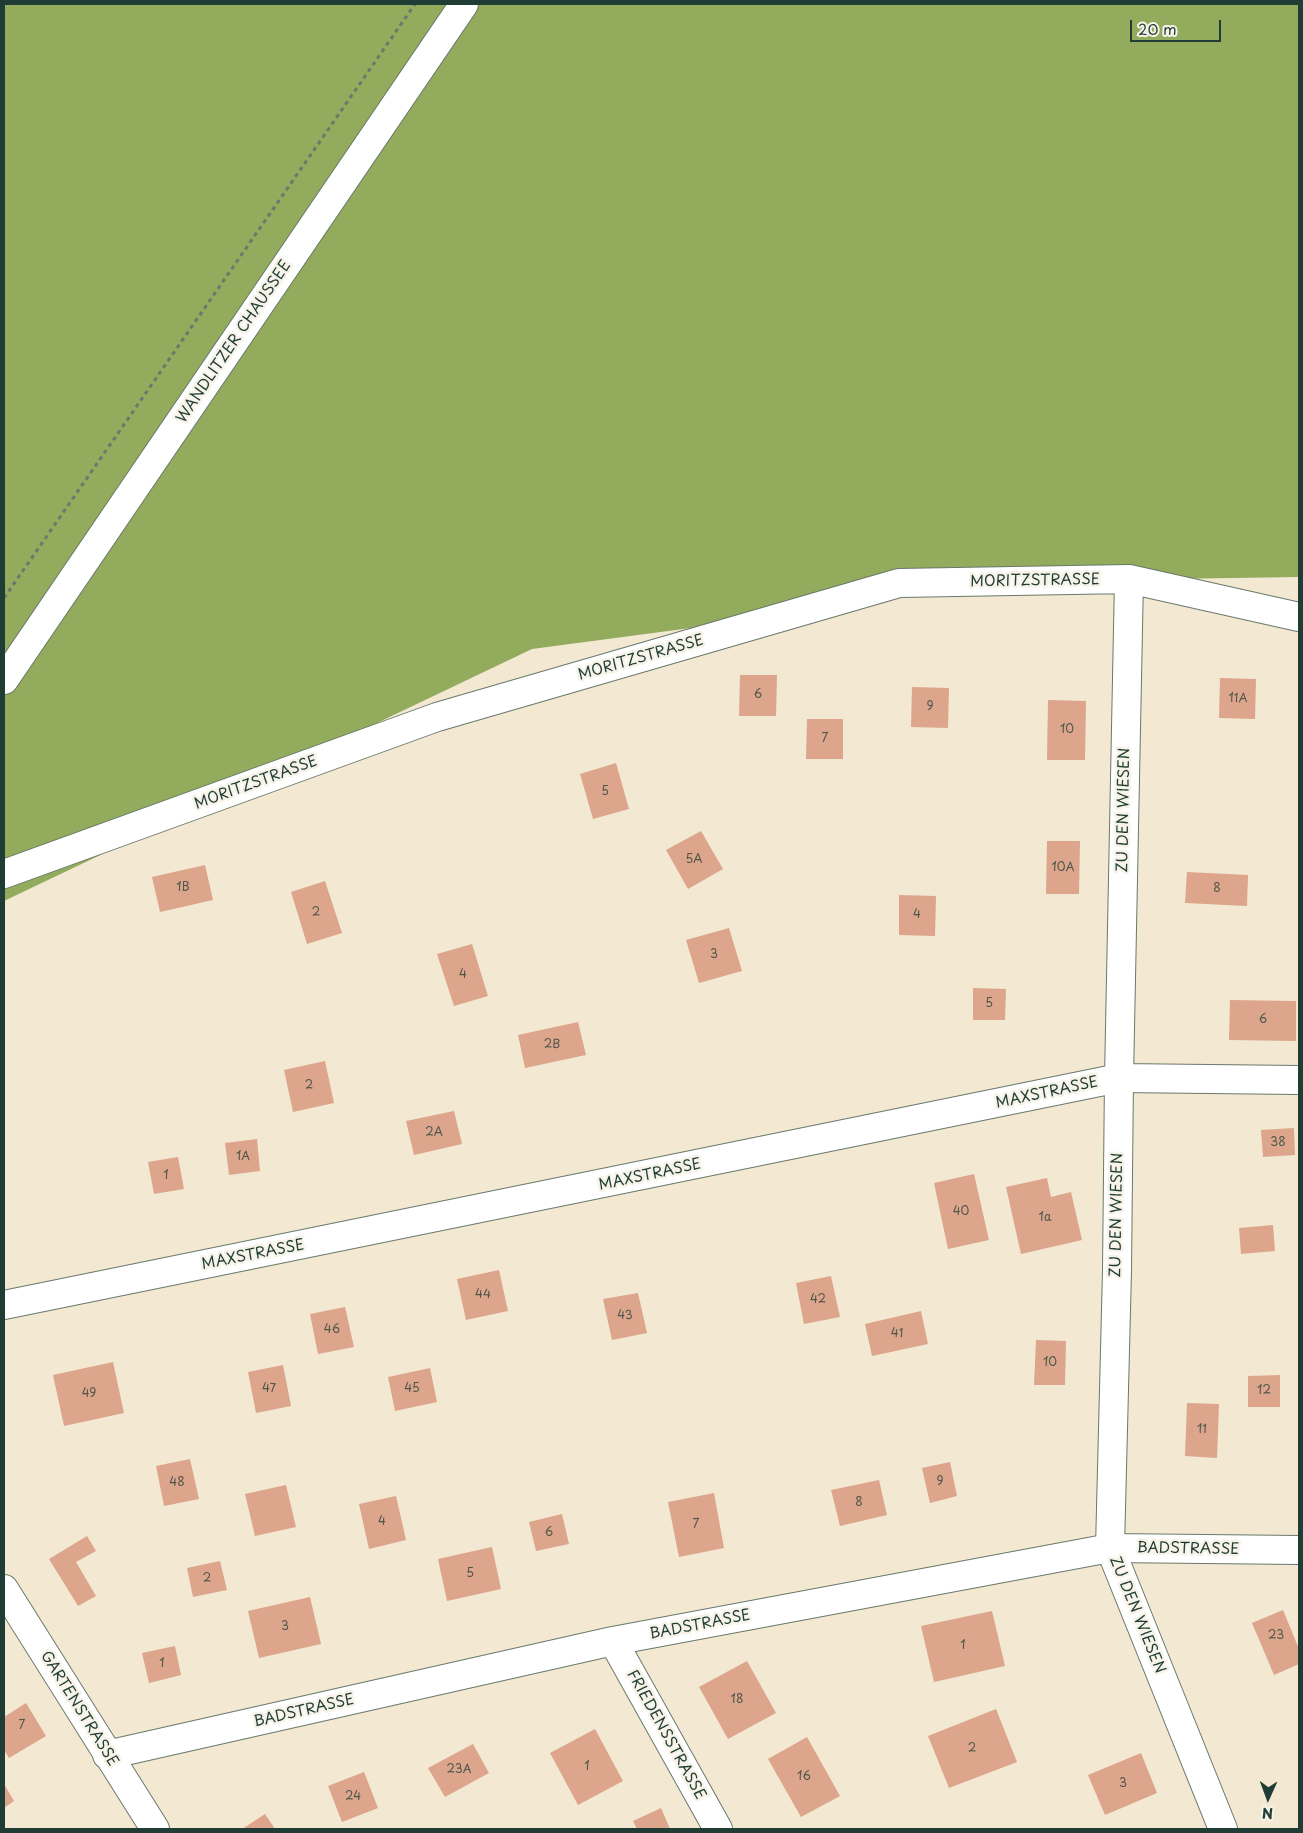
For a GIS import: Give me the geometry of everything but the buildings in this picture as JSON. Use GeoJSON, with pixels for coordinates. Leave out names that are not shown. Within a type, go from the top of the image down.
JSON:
{"type":"FeatureCollection","features":[{"type":"Feature","properties":{"kind":"street","name":"WANDLITZER CHAUSSEE"},"geometry":{"type":"LineString","coordinates":[[4,680],[464,4]]}},
{"type":"Feature","properties":{"kind":"street","name":"MORITZSTRASSE"},"geometry":{"type":"LineString","coordinates":[[4,874],[437,717],[899,583],[1128,579],[1299,617]]}},
{"type":"Feature","properties":{"kind":"street","name":"ZU DEN WIESEN"},"geometry":{"type":"LineString","coordinates":[[1128,579],[1118,1078],[1117,1271],[1110,1548],[1223,1829]]}},
{"type":"Feature","properties":{"kind":"street","name":"MAXSTRASSE"},"geometry":{"type":"LineString","coordinates":[[4,1305],[1118,1078],[1299,1080]]}},
{"type":"Feature","properties":{"kind":"street","name":"BADSTRASSE"},"geometry":{"type":"LineString","coordinates":[[107,1755],[613,1641],[1110,1548],[1299,1550]]}},
{"type":"Feature","properties":{"kind":"street","name":"GARTENSTRASSE"},"geometry":{"type":"LineString","coordinates":[[4,1589],[155,1829]]}},
{"type":"Feature","properties":{"kind":"street","name":"FRIEDENSSTRASSE"},"geometry":{"type":"LineString","coordinates":[[613,1641],[718,1829]]}},
{"type":"Feature","properties":{"kind":"path"},"geometry":{"type":"LineString","coordinates":[[4,598],[415,4]]}},
{"type":"Feature","properties":{"kind":"green space"},"geometry":{"type":"Polygon","coordinates":[[[4,4],[1299,4],[1299,577],[899,583],[721,624],[532,649],[4,901],[4,4]]]}}]}
